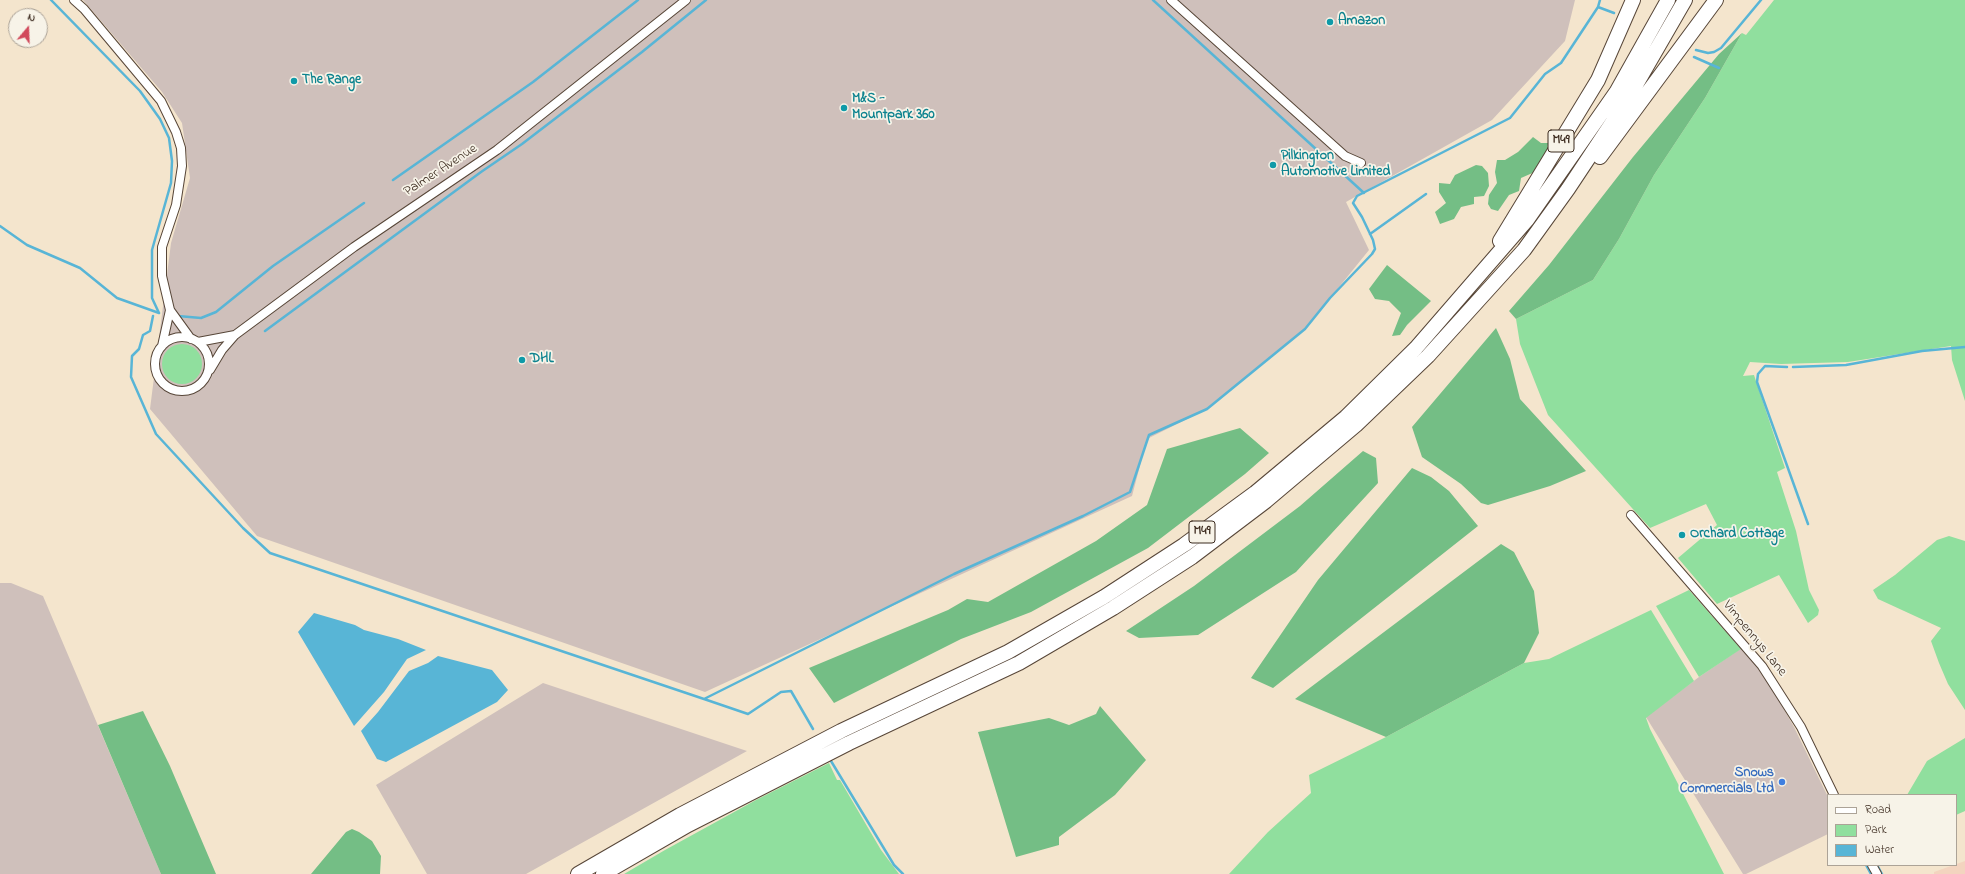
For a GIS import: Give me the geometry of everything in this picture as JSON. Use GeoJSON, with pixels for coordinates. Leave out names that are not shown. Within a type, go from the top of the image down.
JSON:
{"type":"FeatureCollection","features":[{"type":"Feature","properties":{"kind":"highway","name":"M49"},"geometry":{"type":"LineString","coordinates":[[1478,277],[1598,80],[1633,0]]}},
{"type":"Feature","properties":{"kind":"highway","name":"M49"},"geometry":{"type":"LineString","coordinates":[[578,874],[680,815],[841,731],[1008,652],[1104,597],[1184,545],[1255,493],[1346,417],[1416,348],[1527,220],[1554,184],[1617,91],[1668,0]]}},
{"type":"Feature","properties":{"kind":"highway","name":"M49"},"geometry":{"type":"LineString","coordinates":[[1524,250],[1568,189],[1629,97],[1685,0]]}},
{"type":"Feature","properties":{"kind":"highway","name":"M49"},"geometry":{"type":"LineString","coordinates":[[603,874],[688,825],[849,743],[1019,663],[1113,608],[1192,557],[1266,501],[1356,426],[1428,356],[1554,219],[1716,0]]}},
{"type":"Feature","properties":{"kind":"street"},"geometry":{"type":"LineString","coordinates":[[74,0],[84,9],[161,101],[171,120],[181,148],[182,166],[180,185],[176,205],[162,247],[162,276],[170,310],[162,346],[156,358],[155,366],[158,376],[170,389],[180,392],[195,389],[201,385],[222,350],[235,335]]}},
{"type":"Feature","properties":{"kind":"street","name":"Palmer Avenue"},"geometry":{"type":"LineString","coordinates":[[195,340],[235,335],[354,247],[497,150],[686,0]]}},
{"type":"Feature","properties":{"kind":"street"},"geometry":{"type":"LineString","coordinates":[[1171,0],[1300,118],[1345,156],[1361,163]]}},
{"type":"Feature","properties":{"kind":"street"},"geometry":{"type":"LineString","coordinates":[[170,310],[208,354],[210,361],[209,372]]}},
{"type":"Feature","properties":{"kind":"street"},"geometry":{"type":"LineString","coordinates":[[162,346],[176,338],[195,340]]}},
{"type":"Feature","properties":{"kind":"street","name":"Vimpennys Lane"},"geometry":{"type":"LineString","coordinates":[[1631,515],[1762,666],[1801,727],[1834,794]]}},
{"type":"Feature","properties":{"kind":"shaded area"},"geometry":{"type":"Polygon","coordinates":[[[83,0],[1575,0],[1565,41],[1492,120],[1346,202],[1369,250],[1305,329],[1207,409],[1147,439],[1132,496],[705,692],[257,536],[150,409],[171,243],[190,178],[182,123],[162,92],[83,0]]]}},
{"type":"Feature","properties":{"kind":"shaded area"},"geometry":{"type":"Polygon","coordinates":[[[0,583],[11,583],[43,596],[161,874],[0,874],[0,583]]]}},
{"type":"Feature","properties":{"kind":"shaded area"},"geometry":{"type":"Polygon","coordinates":[[[1743,647],[1764,674],[1794,727],[1827,795],[1827,834],[1746,874],[1743,874],[1646,717],[1699,677],[1743,647]]]}},
{"type":"Feature","properties":{"kind":"shaded area"},"geometry":{"type":"Polygon","coordinates":[[[543,683],[747,751],[526,874],[427,874],[376,785],[543,683]]]}},
{"type":"Feature","properties":{"kind":"shaded area"},"geometry":{"type":"Polygon","coordinates":[[[1965,861],[1965,874],[1934,874],[1934,872],[1951,866],[1957,866],[1957,864],[1965,861]]]}},
{"type":"Feature","properties":{"kind":"green space"},"geometry":{"type":"Polygon","coordinates":[[[1774,0],[1965,0],[1965,401],[1952,360],[1951,346],[1848,362],[1781,364],[1750,362],[1743,376],[1754,375],[1785,468],[1777,472],[1796,531],[1809,590],[1819,610],[1818,615],[1808,623],[1779,575],[1717,604],[1678,558],[1717,525],[1706,504],[1650,528],[1548,415],[1520,344],[1516,319],[1593,280],[1619,239],[1654,175],[1705,98],[1742,33],[1746,35],[1774,0]]]}},
{"type":"Feature","properties":{"kind":"green space"},"geometry":{"type":"Polygon","coordinates":[[[1742,33],[1705,98],[1654,175],[1619,239],[1593,280],[1516,319],[1509,311],[1549,265],[1633,157],[1719,54],[1742,33]]]}},
{"type":"Feature","properties":{"kind":"green space"},"geometry":{"type":"Polygon","coordinates":[[[1533,137],[1541,143],[1548,143],[1547,152],[1537,171],[1521,178],[1519,191],[1509,195],[1498,211],[1491,209],[1488,204],[1489,195],[1497,183],[1495,172],[1497,160],[1505,160],[1518,152],[1533,137]]]}},
{"type":"Feature","properties":{"kind":"green space"},"geometry":{"type":"Polygon","coordinates":[[[1476,165],[1482,166],[1488,173],[1489,186],[1484,196],[1474,197],[1474,204],[1461,207],[1454,219],[1440,224],[1435,212],[1446,203],[1439,192],[1439,183],[1450,184],[1455,175],[1476,165]]]}},
{"type":"Feature","properties":{"kind":"green space"},"geometry":{"type":"Polygon","coordinates":[[[1387,265],[1431,301],[1407,325],[1400,335],[1392,336],[1401,313],[1389,301],[1375,299],[1369,289],[1387,265]]]}},
{"type":"Feature","properties":{"kind":"green space"},"geometry":{"type":"Polygon","coordinates":[[[1496,328],[1510,359],[1520,399],[1586,471],[1550,486],[1488,505],[1481,503],[1461,484],[1422,457],[1412,427],[1496,328]]]}},
{"type":"Feature","properties":{"kind":"green space"},"geometry":{"type":"Polygon","coordinates":[[[178,344],[186,344],[193,347],[199,353],[202,364],[199,375],[193,381],[186,384],[178,384],[171,381],[165,375],[162,368],[162,360],[165,353],[171,347],[178,344]]]}},
{"type":"Feature","properties":{"kind":"green space"},"geometry":{"type":"Polygon","coordinates":[[[1240,428],[1269,453],[1245,474],[1148,548],[1031,612],[961,639],[834,703],[809,668],[948,610],[967,599],[988,602],[1096,541],[1147,505],[1167,449],[1240,428]]]}},
{"type":"Feature","properties":{"kind":"green space"},"geometry":{"type":"Polygon","coordinates":[[[1363,451],[1376,458],[1378,483],[1296,572],[1198,635],[1139,638],[1126,631],[1194,586],[1300,506],[1363,451]]]}},
{"type":"Feature","properties":{"kind":"green space"},"geometry":{"type":"Polygon","coordinates":[[[1412,468],[1431,477],[1449,491],[1478,526],[1273,688],[1251,678],[1318,580],[1412,468]]]}},
{"type":"Feature","properties":{"kind":"green space"},"geometry":{"type":"Polygon","coordinates":[[[1949,536],[1965,541],[1965,710],[1948,684],[1931,641],[1941,628],[1878,599],[1873,590],[1895,575],[1937,540],[1949,536]]]}},
{"type":"Feature","properties":{"kind":"green space"},"geometry":{"type":"Polygon","coordinates":[[[1501,544],[1514,552],[1534,591],[1539,633],[1524,663],[1386,737],[1295,699],[1501,544]]]}},
{"type":"Feature","properties":{"kind":"green space"},"geometry":{"type":"Polygon","coordinates":[[[1689,590],[1741,649],[1699,677],[1656,606],[1689,590]]]}},
{"type":"Feature","properties":{"kind":"green space"},"geometry":{"type":"Polygon","coordinates":[[[1651,610],[1694,681],[1646,718],[1650,729],[1724,874],[1229,874],[1268,832],[1311,793],[1309,775],[1386,737],[1524,663],[1549,659],[1651,610]]]}},
{"type":"Feature","properties":{"kind":"green space"},"geometry":{"type":"Polygon","coordinates":[[[1100,706],[1146,760],[1115,795],[1059,837],[1059,845],[1016,857],[978,732],[1049,718],[1069,725],[1096,714],[1100,706]]]}},
{"type":"Feature","properties":{"kind":"green space"},"geometry":{"type":"Polygon","coordinates":[[[143,711],[170,766],[216,874],[161,874],[98,725],[143,711]]]}},
{"type":"Feature","properties":{"kind":"green space"},"geometry":{"type":"Polygon","coordinates":[[[1965,738],[1965,811],[1957,815],[1957,794],[1908,794],[1927,761],[1965,738]]]}},
{"type":"Feature","properties":{"kind":"green space"},"geometry":{"type":"Polygon","coordinates":[[[829,763],[837,780],[840,780],[881,850],[899,874],[624,874],[756,800],[829,763]]]}},
{"type":"Feature","properties":{"kind":"green space"},"geometry":{"type":"Polygon","coordinates":[[[352,829],[372,841],[381,856],[380,874],[311,874],[346,832],[352,829]]]}},
{"type":"Feature","properties":{"kind":"water"},"geometry":{"type":"Polygon","coordinates":[[[314,613],[355,625],[364,630],[398,639],[426,650],[407,659],[384,692],[354,726],[298,632],[314,613]]]}},
{"type":"Feature","properties":{"kind":"water"},"geometry":{"type":"Polygon","coordinates":[[[438,656],[492,670],[508,690],[497,702],[386,762],[377,759],[361,731],[378,712],[409,671],[428,663],[438,656]]]}},
{"type":"Feature","properties":{"kind":"waterway"},"geometry":{"type":"LineString","coordinates":[[51,0],[140,91],[160,119],[169,138],[172,161],[171,183],[152,250],[152,298],[159,313]]}},
{"type":"Feature","properties":{"kind":"waterway"},"geometry":{"type":"LineString","coordinates":[[393,180],[533,82],[638,0]]}},
{"type":"Feature","properties":{"kind":"waterway"},"geometry":{"type":"LineString","coordinates":[[265,331],[481,172],[522,144],[642,52],[706,0]]}},
{"type":"Feature","properties":{"kind":"waterway"},"geometry":{"type":"LineString","coordinates":[[1153,0],[1364,193]]}},
{"type":"Feature","properties":{"kind":"waterway"},"geometry":{"type":"LineString","coordinates":[[153,316],[150,331],[143,335],[139,349],[132,356],[131,377],[156,434],[243,528],[270,553],[704,699],[954,574],[1083,516],[1130,492],[1149,435],[1207,409],[1305,329],[1330,298],[1372,254],[1375,249],[1373,240],[1362,217],[1353,203],[1357,196],[1510,118],[1545,74],[1561,63],[1598,7],[1600,0]]}},
{"type":"Feature","properties":{"kind":"waterway"},"geometry":{"type":"LineString","coordinates":[[1696,50],[1708,53],[1714,52],[1721,48],[1761,0]]}},
{"type":"Feature","properties":{"kind":"waterway"},"geometry":{"type":"LineString","coordinates":[[1598,7],[1614,13]]}},
{"type":"Feature","properties":{"kind":"waterway"},"geometry":{"type":"LineString","coordinates":[[1694,57],[1719,68]]}},
{"type":"Feature","properties":{"kind":"waterway"},"geometry":{"type":"LineString","coordinates":[[1370,234],[1426,194]]}},
{"type":"Feature","properties":{"kind":"waterway"},"geometry":{"type":"LineString","coordinates":[[178,316],[201,318],[216,312],[273,266],[364,203]]}},
{"type":"Feature","properties":{"kind":"waterway"},"geometry":{"type":"LineString","coordinates":[[0,226],[27,245],[80,268],[117,298],[159,313]]}},
{"type":"Feature","properties":{"kind":"waterway"},"geometry":{"type":"LineString","coordinates":[[1793,367],[1846,365],[1922,351],[1965,347]]}},
{"type":"Feature","properties":{"kind":"waterway"},"geometry":{"type":"LineString","coordinates":[[1787,367],[1765,366],[1758,374],[1757,382],[1808,524]]}},
{"type":"Feature","properties":{"kind":"waterway"},"geometry":{"type":"LineString","coordinates":[[704,699],[748,714],[781,692],[791,691],[813,729]]}},
{"type":"Feature","properties":{"kind":"waterway"},"geometry":{"type":"LineString","coordinates":[[831,761],[894,865],[903,874]]}},
{"type":"Feature","properties":{"kind":"waterway"},"geometry":{"type":"LineString","coordinates":[[1867,866],[1871,874]]}},
{"type":"Feature","properties":{"kind":"waterway"},"geometry":{"type":"LineString","coordinates":[[1878,866],[1882,874]]}},
{"type":"Feature","properties":{"kind":"place","name":"Amazon"},"geometry":{"type":"Point","coordinates":[1330,22]}},
{"type":"Feature","properties":{"kind":"place","name":"The Range"},"geometry":{"type":"Point","coordinates":[294,81]}},
{"type":"Feature","properties":{"kind":"place","name":"M&S - Mountpark 360"},"geometry":{"type":"Point","coordinates":[844,108]}},
{"type":"Feature","properties":{"kind":"place","name":"Pilkington Automotive Limited"},"geometry":{"type":"Point","coordinates":[1273,165]}},
{"type":"Feature","properties":{"kind":"place","name":"DHL"},"geometry":{"type":"Point","coordinates":[522,360]}},
{"type":"Feature","properties":{"kind":"place","name":"Orchard Cottage"},"geometry":{"type":"Point","coordinates":[1682,535]}},
{"type":"Feature","properties":{"kind":"place","name":"Snows Commercials Ltd"},"geometry":{"type":"Point","coordinates":[1782,782]}}]}
